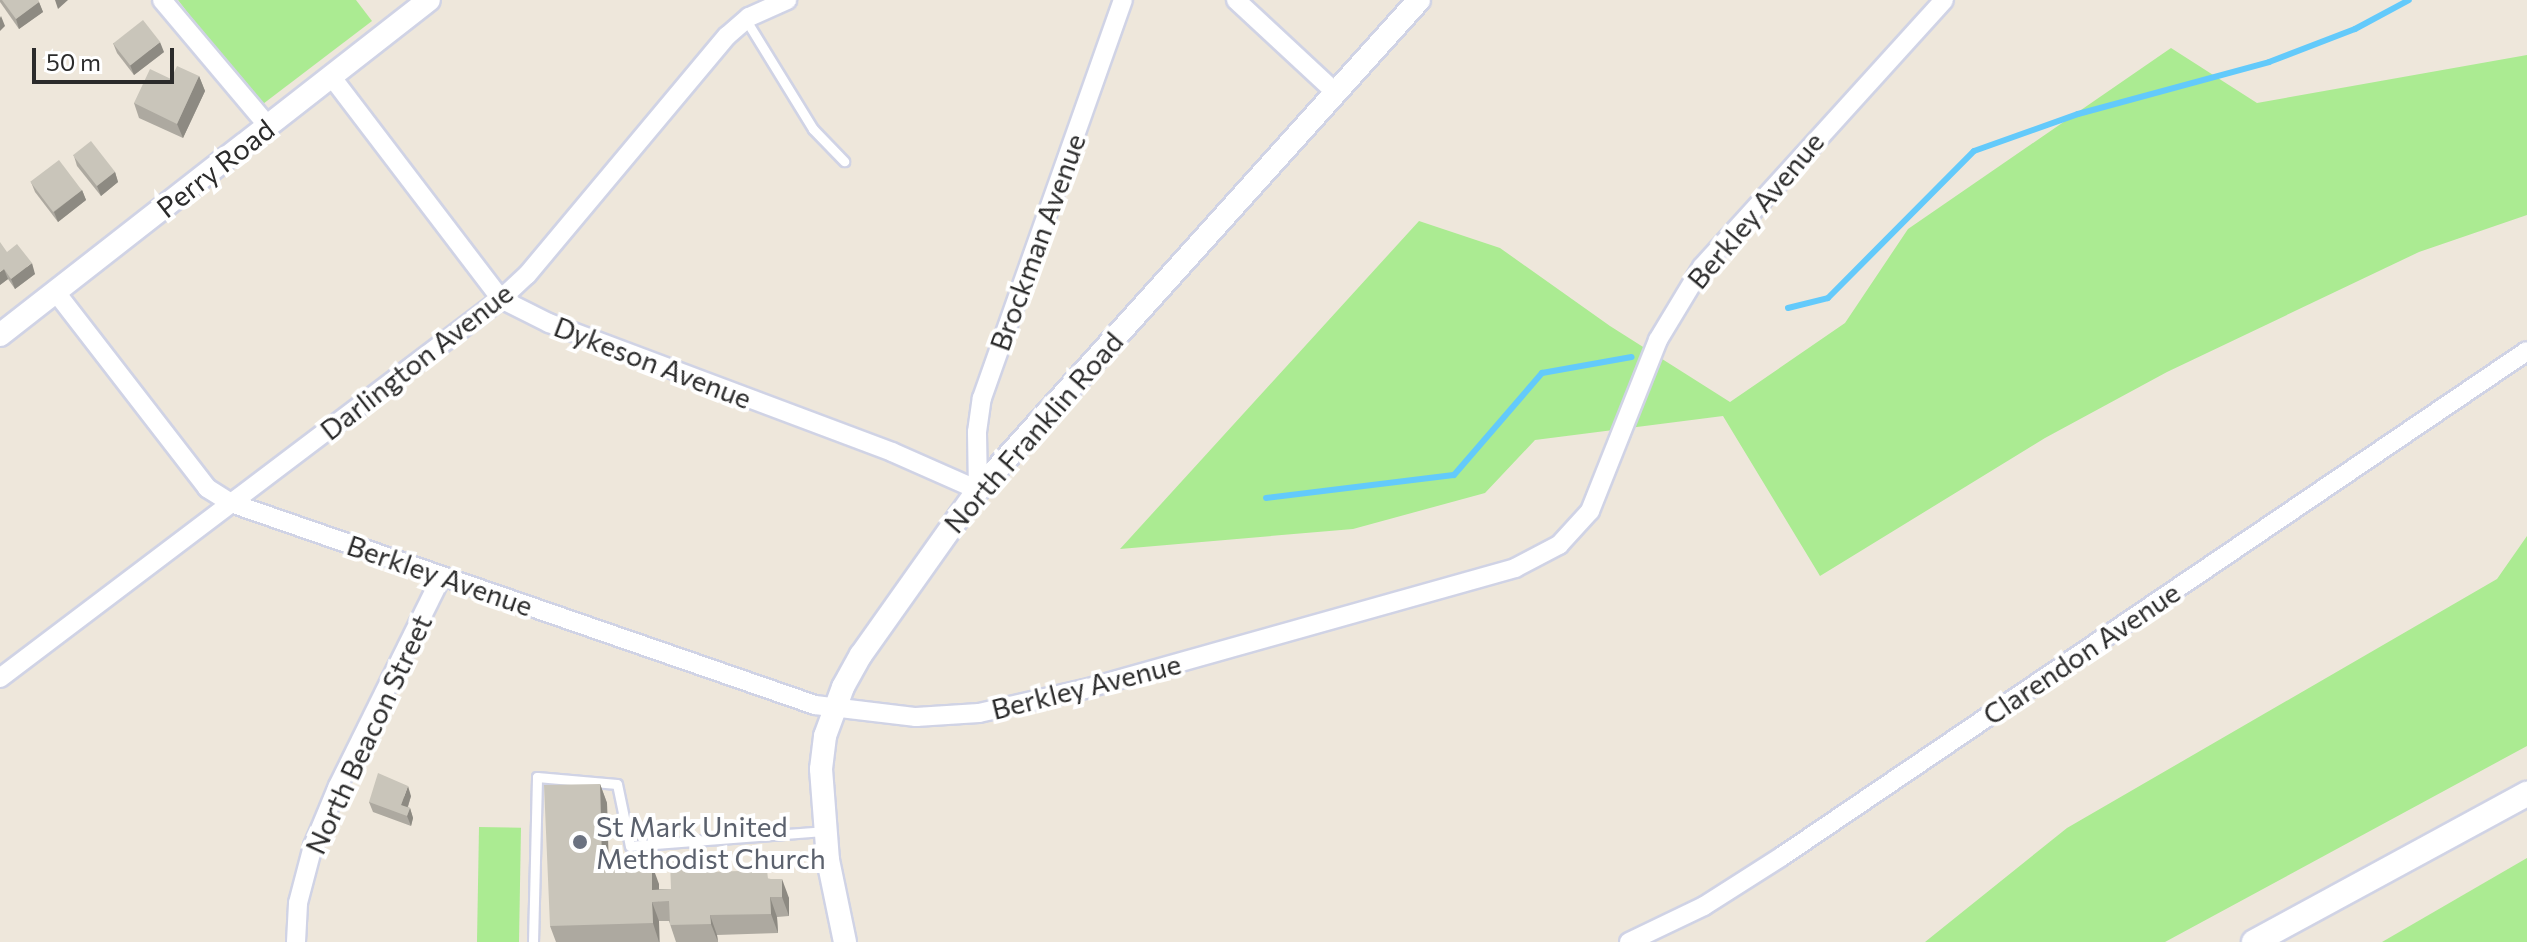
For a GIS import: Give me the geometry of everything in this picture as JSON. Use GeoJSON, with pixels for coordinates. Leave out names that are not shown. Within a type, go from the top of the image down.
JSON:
{"type":"FeatureCollection","features":[{"type":"Feature","properties":{"kind":"main road"},"geometry":{"type":"LineString","coordinates":[[2254,942],[2527,794]]}},
{"type":"Feature","properties":{"kind":"street"},"geometry":{"type":"LineString","coordinates":[[162,0],[269,127]]}},
{"type":"Feature","properties":{"kind":"street","name":"Perry Road"},"geometry":{"type":"LineString","coordinates":[[0,335],[429,0]]}},
{"type":"Feature","properties":{"kind":"street","name":"Brockman Avenue"},"geometry":{"type":"LineString","coordinates":[[978,490],[977,432],[982,398],[1123,0]]}},
{"type":"Feature","properties":{"kind":"street"},"geometry":{"type":"LineString","coordinates":[[1236,0],[1335,92]]}},
{"type":"Feature","properties":{"kind":"street","name":"North Franklin Road"},"geometry":{"type":"LineString","coordinates":[[845,942],[825,831],[821,769],[825,736],[861,655],[978,490],[1419,0]]}},
{"type":"Feature","properties":{"kind":"street","name":"Berkley Avenue"},"geometry":{"type":"LineString","coordinates":[[55,291],[207,488],[231,503],[774,691],[835,708],[916,717],[949,716],[1014,706],[1515,568],[1559,545],[1590,511],[1658,340],[1702,267],[1944,0]]}},
{"type":"Feature","properties":{"kind":"street","name":"Darlington Avenue"},"geometry":{"type":"LineString","coordinates":[[0,678],[501,299],[527,275],[727,36],[746,20],[782,1]]}},
{"type":"Feature","properties":{"kind":"street","name":"Dykeson Avenue"},"geometry":{"type":"LineString","coordinates":[[331,76],[501,299],[549,323],[892,452],[978,490]]}},
{"type":"Feature","properties":{"kind":"street","name":"Clarendon Avenue"},"geometry":{"type":"LineString","coordinates":[[1629,942],[1704,906],[1781,857],[2527,351]]}},
{"type":"Feature","properties":{"kind":"street","name":"North Beacon Street"},"geometry":{"type":"LineString","coordinates":[[296,942],[298,903],[313,846],[338,786],[442,576]]}},
{"type":"Feature","properties":{"kind":"lane"},"geometry":{"type":"LineString","coordinates":[[746,20],[813,129],[844,161]]}},
{"type":"Feature","properties":{"kind":"lane"},"geometry":{"type":"LineString","coordinates":[[533,942],[537,777],[617,784],[630,846],[825,831]]}},
{"type":"Feature","properties":{"kind":"green space"},"geometry":{"type":"Polygon","coordinates":[[[178,0],[356,0],[372,21],[259,107],[178,0]]]}},
{"type":"Feature","properties":{"kind":"green space"},"geometry":{"type":"Polygon","coordinates":[[[2171,48],[2257,103],[2527,55],[2527,215],[2419,252],[2167,372],[2045,438],[1820,576],[1723,416],[1535,440],[1485,493],[1353,529],[1120,549],[1419,221],[1500,248],[1610,326],[1730,402],[1845,323],[1908,229],[2171,48]]]}},
{"type":"Feature","properties":{"kind":"green space"},"geometry":{"type":"Polygon","coordinates":[[[2527,536],[2527,746],[2165,942],[1925,942],[2067,828],[2497,579],[2527,536]]]}},
{"type":"Feature","properties":{"kind":"green space"},"geometry":{"type":"Polygon","coordinates":[[[479,827],[521,828],[519,942],[477,942],[479,827]]]}},
{"type":"Feature","properties":{"kind":"green space"},"geometry":{"type":"Polygon","coordinates":[[[2527,858],[2527,942],[2382,942],[2527,858]]]}},
{"type":"Feature","properties":{"kind":"building"},"geometry":{"type":"Polygon","coordinates":[[[2,0],[38,0],[39,2],[16,19],[2,0]]]}},
{"type":"Feature","properties":{"kind":"building"},"geometry":{"type":"Polygon","coordinates":[[[143,20],[160,42],[130,65],[113,43],[143,20]]]}},
{"type":"Feature","properties":{"kind":"building"},"geometry":{"type":"Polygon","coordinates":[[[177,66],[199,76],[177,124],[134,103],[150,69],[171,79],[177,66]]]}},
{"type":"Feature","properties":{"kind":"building"},"geometry":{"type":"Polygon","coordinates":[[[91,141],[115,172],[97,186],[73,155],[91,141]]]}},
{"type":"Feature","properties":{"kind":"building"},"geometry":{"type":"Polygon","coordinates":[[[59,160],[82,190],[53,212],[30,182],[59,160]]]}},
{"type":"Feature","properties":{"kind":"building"},"geometry":{"type":"Polygon","coordinates":[[[0,242],[7,252],[17,244],[32,263],[11,279],[4,269],[0,272],[0,242]]]}},
{"type":"Feature","properties":{"kind":"building"},"geometry":{"type":"Polygon","coordinates":[[[378,773],[408,786],[401,805],[410,808],[407,816],[369,802],[378,773]]]}},
{"type":"Feature","properties":{"kind":"building","name":"St Mark United Methodist Church"},"geometry":{"type":"Polygon","coordinates":[[[600,784],[602,866],[652,865],[652,890],[671,889],[670,861],[709,860],[710,872],[767,870],[768,879],[782,879],[782,897],[770,897],[771,914],[710,915],[711,924],[670,925],[669,901],[652,902],[653,923],[550,926],[544,785],[600,784]]]}},
{"type":"Feature","properties":{"kind":"waterway"},"geometry":{"type":"LineString","coordinates":[[1788,308],[1828,298],[1974,151],[2078,114],[2269,62],[2355,29],[2409,0]]}},
{"type":"Feature","properties":{"kind":"waterway"},"geometry":{"type":"LineString","coordinates":[[1266,498],[1454,475],[1542,373],[1632,357]]}},
{"type":"Feature","properties":{"kind":"place","name":"St Mark United Methodist Church"},"geometry":{"type":"Point","coordinates":[580,842]}}]}
